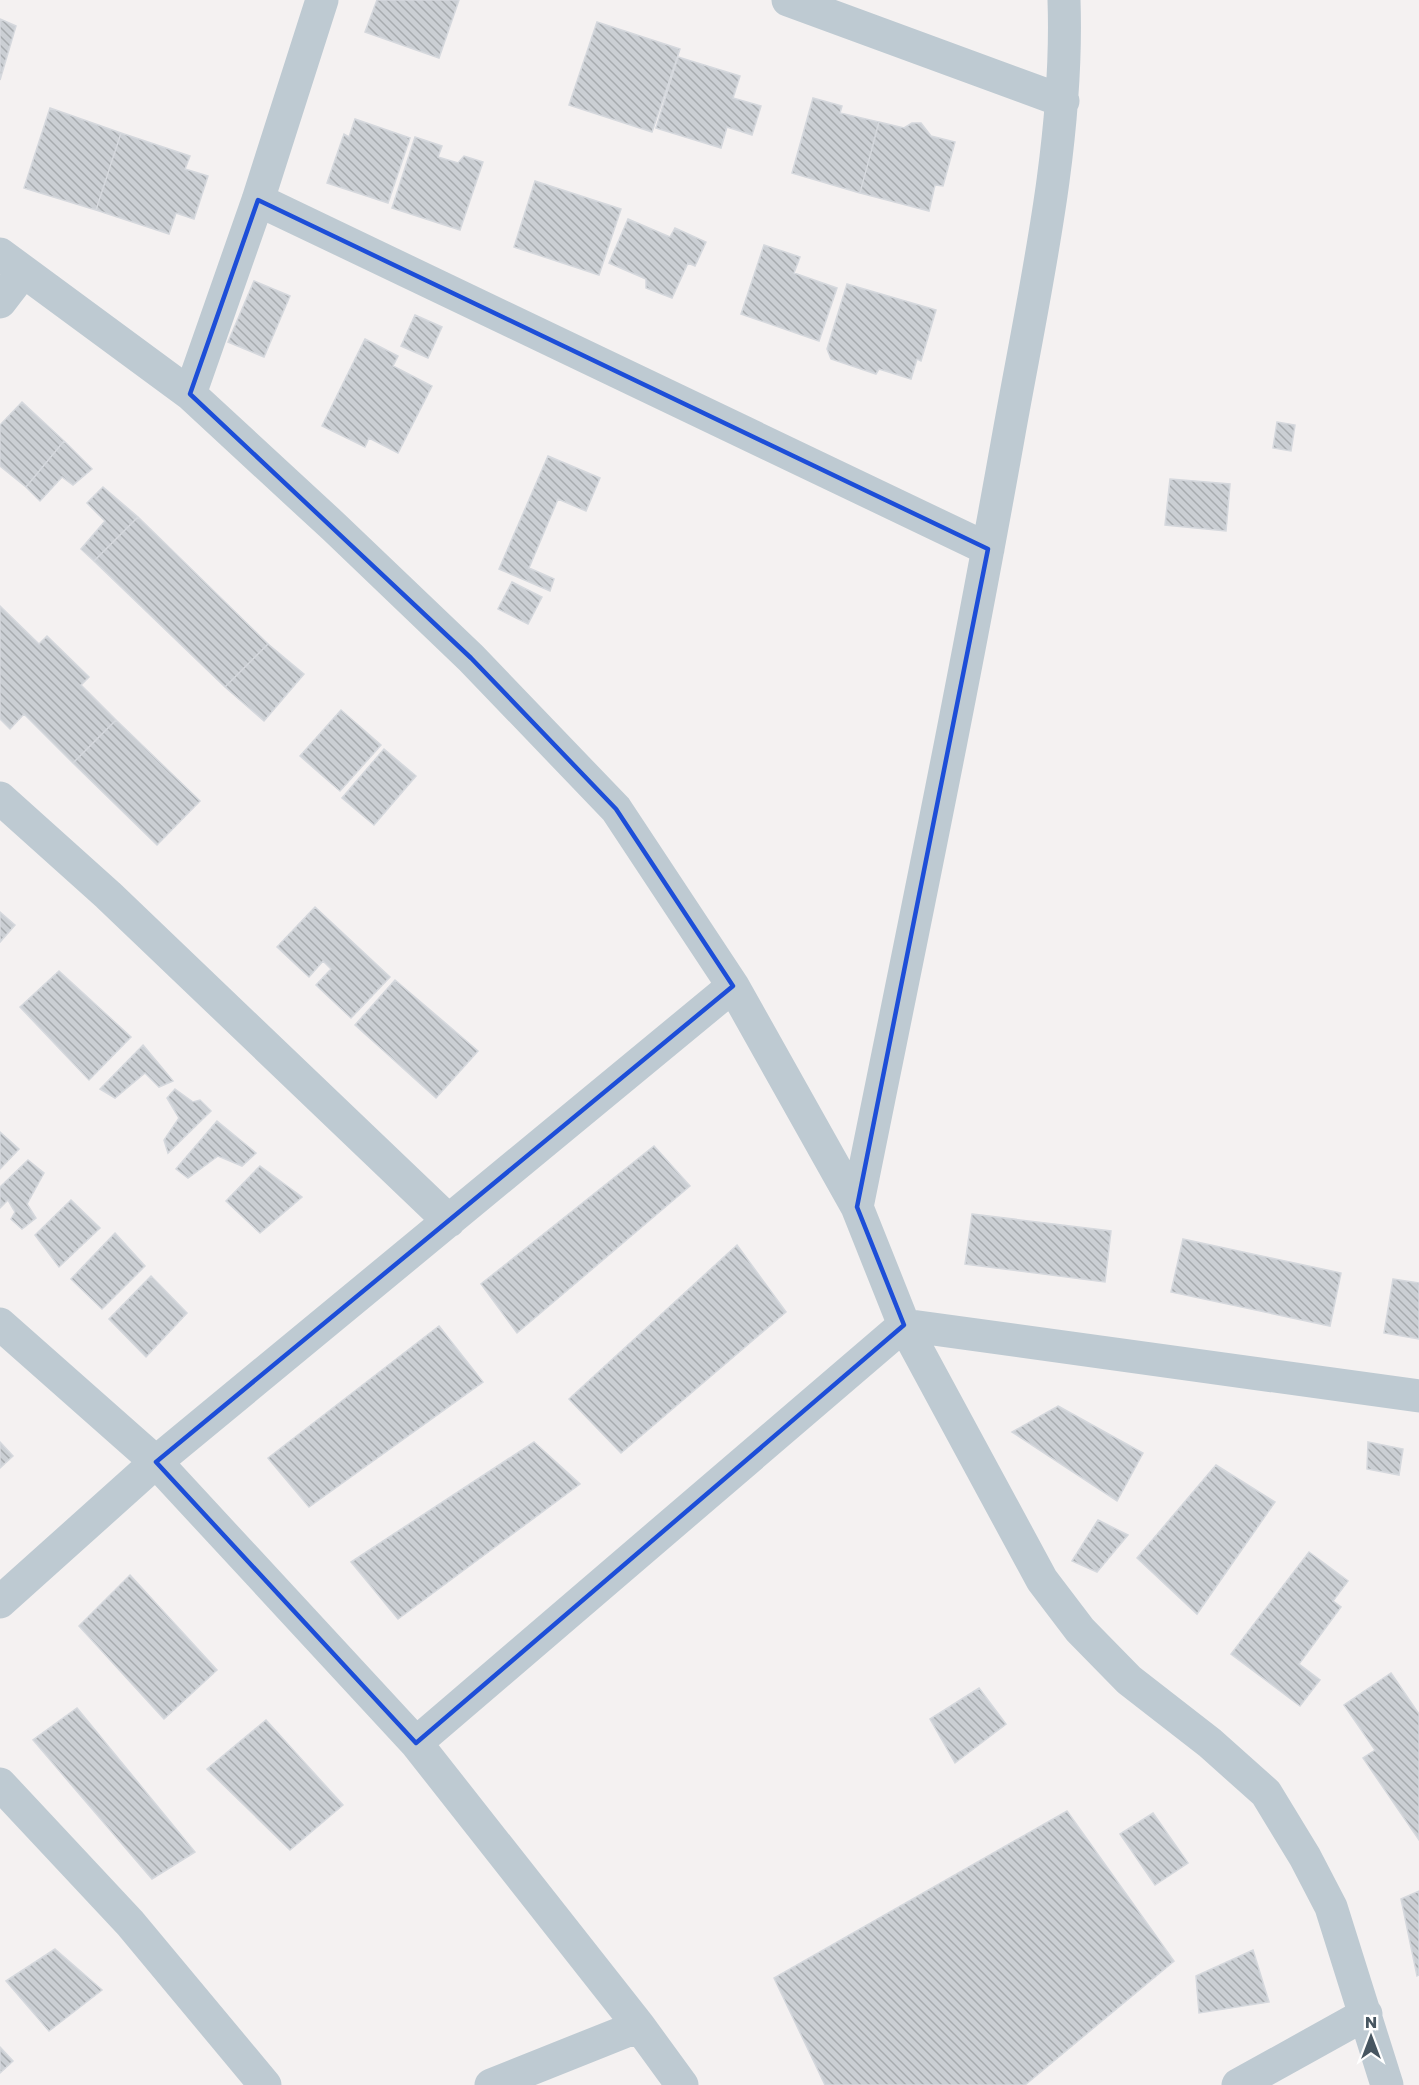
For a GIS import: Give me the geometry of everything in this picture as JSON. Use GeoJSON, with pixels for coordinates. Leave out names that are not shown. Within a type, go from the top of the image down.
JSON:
{"type":"FeatureCollection","features":[{"type":"Feature","properties":{"kind":"street"},"geometry":{"type":"LineString","coordinates":[[190,394],[258,200],[322,0]]}},
{"type":"Feature","properties":{"kind":"street"},"geometry":{"type":"LineString","coordinates":[[788,0],[1063,101]]}},
{"type":"Feature","properties":{"kind":"street"},"geometry":{"type":"LineString","coordinates":[[857,1207],[988,549],[1045,231],[1063,101],[1064,0]]}},
{"type":"Feature","properties":{"kind":"street"},"geometry":{"type":"LineString","coordinates":[[258,200],[988,549]]}},
{"type":"Feature","properties":{"kind":"street"},"geometry":{"type":"LineString","coordinates":[[0,302],[12,263],[190,394],[454,642],[616,809],[733,986],[857,1207],[904,1325],[1042,1581],[1080,1630],[1129,1680],[1210,1743],[1266,1793],[1305,1857],[1331,1906],[1387,2085]]}},
{"type":"Feature","properties":{"kind":"street"},"geometry":{"type":"LineString","coordinates":[[0,798],[108,895],[449,1221]]}},
{"type":"Feature","properties":{"kind":"street"},"geometry":{"type":"LineString","coordinates":[[0,1602],[156,1462],[733,986]]}},
{"type":"Feature","properties":{"kind":"street"},"geometry":{"type":"LineString","coordinates":[[0,1324],[156,1462],[416,1743],[639,2026],[682,2085]]}},
{"type":"Feature","properties":{"kind":"street"},"geometry":{"type":"LineString","coordinates":[[416,1743],[904,1325],[1419,1396]]}},
{"type":"Feature","properties":{"kind":"street"},"geometry":{"type":"LineString","coordinates":[[0,1784],[130,1923],[265,2085]]}},
{"type":"Feature","properties":{"kind":"street"},"geometry":{"type":"LineString","coordinates":[[1238,2085],[1366,2014]]}},
{"type":"Feature","properties":{"kind":"street"},"geometry":{"type":"LineString","coordinates":[[491,2085],[639,2026]]}},
{"type":"Feature","properties":{"kind":"highlighted area"},"geometry":{"type":"Polygon","coordinates":[[[258,200],[988,549],[857,1207],[904,1325],[416,1743],[156,1462],[733,986],[616,809],[471,658],[190,394],[258,200]]]}},
{"type":"Feature","properties":{"kind":"building"},"geometry":{"type":"Polygon","coordinates":[[[377,0],[459,0],[439,58],[365,32],[377,0]]]}},
{"type":"Feature","properties":{"kind":"building"},"geometry":{"type":"Polygon","coordinates":[[[0,19],[16,26],[0,80],[0,19]]]}},
{"type":"Feature","properties":{"kind":"building"},"geometry":{"type":"Polygon","coordinates":[[[597,22],[680,49],[652,132],[569,105],[597,22]]]}},
{"type":"Feature","properties":{"kind":"building"},"geometry":{"type":"Polygon","coordinates":[[[678,57],[740,76],[733,98],[761,106],[752,135],[727,127],[721,148],[656,128],[678,57]]]}},
{"type":"Feature","properties":{"kind":"building"},"geometry":{"type":"Polygon","coordinates":[[[813,98],[842,106],[840,113],[879,122],[860,193],[792,173],[813,98]]]}},
{"type":"Feature","properties":{"kind":"building"},"geometry":{"type":"Polygon","coordinates":[[[50,108],[121,133],[96,210],[24,188],[50,108]]]}},
{"type":"Feature","properties":{"kind":"building"},"geometry":{"type":"Polygon","coordinates":[[[355,119],[410,138],[388,203],[327,183],[344,134],[349,137],[355,119]]]}},
{"type":"Feature","properties":{"kind":"building"},"geometry":{"type":"Polygon","coordinates":[[[879,122],[904,128],[912,123],[921,123],[931,136],[955,142],[943,186],[935,185],[929,211],[860,193],[879,122]]]}},
{"type":"Feature","properties":{"kind":"building"},"geometry":{"type":"Polygon","coordinates":[[[121,133],[190,156],[185,169],[208,176],[194,219],[176,213],[169,234],[96,210],[121,133]]]}},
{"type":"Feature","properties":{"kind":"building"},"geometry":{"type":"Polygon","coordinates":[[[415,137],[442,146],[438,157],[458,163],[464,156],[483,162],[460,230],[392,208],[415,137]]]}},
{"type":"Feature","properties":{"kind":"building"},"geometry":{"type":"Polygon","coordinates":[[[535,181],[621,209],[599,275],[514,247],[535,181]]]}},
{"type":"Feature","properties":{"kind":"building"},"geometry":{"type":"Polygon","coordinates":[[[628,219],[670,237],[675,228],[706,242],[695,266],[688,263],[672,298],[646,288],[646,279],[609,263],[628,219]]]}},
{"type":"Feature","properties":{"kind":"building"},"geometry":{"type":"Polygon","coordinates":[[[764,245],[800,257],[794,273],[837,288],[819,341],[741,314],[764,245]]]}},
{"type":"Feature","properties":{"kind":"building"},"geometry":{"type":"Polygon","coordinates":[[[254,281],[290,296],[264,357],[228,342],[254,281]]]}},
{"type":"Feature","properties":{"kind":"building"},"geometry":{"type":"Polygon","coordinates":[[[847,284],[936,310],[921,361],[917,359],[911,379],[879,369],[876,374],[831,359],[827,349],[847,284]]]}},
{"type":"Feature","properties":{"kind":"building"},"geometry":{"type":"Polygon","coordinates":[[[415,315],[442,327],[428,358],[401,346],[415,315]]]}},
{"type":"Feature","properties":{"kind":"building"},"geometry":{"type":"Polygon","coordinates":[[[365,339],[398,356],[393,366],[432,386],[398,453],[369,438],[365,447],[322,426],[365,339]]]}},
{"type":"Feature","properties":{"kind":"building"},"geometry":{"type":"Polygon","coordinates":[[[22,402],[64,441],[26,487],[0,466],[0,425],[22,402]]]}},
{"type":"Feature","properties":{"kind":"building"},"geometry":{"type":"Polygon","coordinates":[[[1277,422],[1295,425],[1291,451],[1273,448],[1277,422]]]}},
{"type":"Feature","properties":{"kind":"building"},"geometry":{"type":"Polygon","coordinates":[[[64,441],[92,469],[73,485],[62,477],[40,501],[26,487],[64,441]]]}},
{"type":"Feature","properties":{"kind":"building"},"geometry":{"type":"Polygon","coordinates":[[[548,456],[600,478],[586,511],[558,499],[529,568],[554,579],[550,591],[499,569],[548,456]]]}},
{"type":"Feature","properties":{"kind":"building"},"geometry":{"type":"Polygon","coordinates":[[[1170,479],[1230,484],[1226,531],[1165,525],[1170,479]]]}},
{"type":"Feature","properties":{"kind":"building"},"geometry":{"type":"Polygon","coordinates":[[[103,487],[138,517],[94,561],[81,549],[105,521],[87,503],[103,487]]]}},
{"type":"Feature","properties":{"kind":"building"},"geometry":{"type":"Polygon","coordinates":[[[138,517],[268,644],[225,687],[94,561],[138,517]]]}},
{"type":"Feature","properties":{"kind":"building"},"geometry":{"type":"Polygon","coordinates":[[[512,582],[542,597],[528,624],[498,609],[512,582]]]}},
{"type":"Feature","properties":{"kind":"building"},"geometry":{"type":"Polygon","coordinates":[[[0,606],[39,644],[47,636],[89,677],[81,685],[116,720],[73,763],[24,714],[10,729],[0,719],[0,606]]]}},
{"type":"Feature","properties":{"kind":"building"},"geometry":{"type":"Polygon","coordinates":[[[268,644],[304,674],[264,721],[225,687],[268,644]]]}},
{"type":"Feature","properties":{"kind":"building"},"geometry":{"type":"Polygon","coordinates":[[[341,710],[381,745],[340,791],[300,756],[341,710]]]}},
{"type":"Feature","properties":{"kind":"building"},"geometry":{"type":"Polygon","coordinates":[[[116,720],[200,801],[157,845],[73,763],[116,720]]]}},
{"type":"Feature","properties":{"kind":"building"},"geometry":{"type":"Polygon","coordinates":[[[384,749],[416,776],[374,825],[342,798],[384,749]]]}},
{"type":"Feature","properties":{"kind":"building"},"geometry":{"type":"Polygon","coordinates":[[[315,907],[390,977],[351,1018],[316,985],[331,969],[323,961],[309,977],[277,947],[315,907]]]}},
{"type":"Feature","properties":{"kind":"building"},"geometry":{"type":"Polygon","coordinates":[[[0,912],[15,925],[0,942],[0,912]]]}},
{"type":"Feature","properties":{"kind":"building"},"geometry":{"type":"Polygon","coordinates":[[[59,971],[131,1037],[89,1080],[20,1007],[59,971]]]}},
{"type":"Feature","properties":{"kind":"building"},"geometry":{"type":"Polygon","coordinates":[[[395,980],[478,1051],[436,1098],[355,1025],[395,980]]]}},
{"type":"Feature","properties":{"kind":"building"},"geometry":{"type":"Polygon","coordinates":[[[143,1045],[173,1081],[159,1087],[145,1073],[115,1098],[100,1089],[143,1045]]]}},
{"type":"Feature","properties":{"kind":"building"},"geometry":{"type":"Polygon","coordinates":[[[175,1089],[193,1102],[200,1100],[211,1111],[168,1153],[164,1140],[179,1118],[167,1098],[175,1089]]]}},
{"type":"Feature","properties":{"kind":"building"},"geometry":{"type":"Polygon","coordinates":[[[217,1121],[256,1153],[242,1166],[218,1156],[188,1178],[176,1169],[217,1121]]]}},
{"type":"Feature","properties":{"kind":"building"},"geometry":{"type":"Polygon","coordinates":[[[0,1132],[19,1149],[0,1169],[0,1132]]]}},
{"type":"Feature","properties":{"kind":"building"},"geometry":{"type":"Polygon","coordinates":[[[654,1146],[690,1186],[517,1333],[481,1284],[654,1146]]]}},
{"type":"Feature","properties":{"kind":"building"},"geometry":{"type":"Polygon","coordinates":[[[28,1160],[44,1173],[27,1204],[36,1218],[22,1229],[11,1219],[15,1212],[8,1200],[0,1208],[0,1187],[28,1160]]]}},
{"type":"Feature","properties":{"kind":"building"},"geometry":{"type":"Polygon","coordinates":[[[260,1166],[302,1197],[260,1233],[226,1201],[260,1166]]]}},
{"type":"Feature","properties":{"kind":"building"},"geometry":{"type":"Polygon","coordinates":[[[71,1200],[100,1228],[59,1267],[35,1235],[71,1200]]]}},
{"type":"Feature","properties":{"kind":"building"},"geometry":{"type":"Polygon","coordinates":[[[972,1214],[1111,1231],[1105,1282],[965,1264],[972,1214]]]}},
{"type":"Feature","properties":{"kind":"building"},"geometry":{"type":"Polygon","coordinates":[[[115,1233],[145,1266],[102,1309],[71,1279],[115,1233]]]}},
{"type":"Feature","properties":{"kind":"building"},"geometry":{"type":"Polygon","coordinates":[[[1183,1239],[1341,1273],[1330,1326],[1171,1292],[1183,1239]]]}},
{"type":"Feature","properties":{"kind":"building"},"geometry":{"type":"Polygon","coordinates":[[[737,1245],[786,1312],[621,1453],[569,1399],[737,1245]]]}},
{"type":"Feature","properties":{"kind":"building"},"geometry":{"type":"Polygon","coordinates":[[[151,1276],[187,1313],[146,1357],[109,1319],[151,1276]]]}},
{"type":"Feature","properties":{"kind":"building"},"geometry":{"type":"Polygon","coordinates":[[[1393,1279],[1419,1283],[1419,1339],[1384,1333],[1393,1279]]]}},
{"type":"Feature","properties":{"kind":"building"},"geometry":{"type":"Polygon","coordinates":[[[439,1326],[483,1382],[309,1507],[268,1458],[439,1326]]]}},
{"type":"Feature","properties":{"kind":"building"},"geometry":{"type":"Polygon","coordinates":[[[1058,1406],[1143,1453],[1117,1501],[1012,1432],[1058,1406]]]}},
{"type":"Feature","properties":{"kind":"building"},"geometry":{"type":"Polygon","coordinates":[[[0,1442],[13,1456],[0,1468],[0,1442]]]}},
{"type":"Feature","properties":{"kind":"building"},"geometry":{"type":"Polygon","coordinates":[[[534,1442],[580,1484],[398,1619],[351,1562],[534,1442]]]}},
{"type":"Feature","properties":{"kind":"building"},"geometry":{"type":"Polygon","coordinates":[[[1368,1442],[1403,1449],[1399,1475],[1367,1469],[1368,1442]]]}},
{"type":"Feature","properties":{"kind":"building"},"geometry":{"type":"Polygon","coordinates":[[[1216,1465],[1275,1502],[1197,1614],[1137,1558],[1216,1465]]]}},
{"type":"Feature","properties":{"kind":"building"},"geometry":{"type":"Polygon","coordinates":[[[1098,1520],[1128,1535],[1097,1572],[1072,1561],[1098,1520]]]}},
{"type":"Feature","properties":{"kind":"building"},"geometry":{"type":"Polygon","coordinates":[[[1309,1552],[1348,1581],[1333,1601],[1341,1607],[1299,1664],[1320,1680],[1300,1706],[1231,1654],[1309,1552]]]}},
{"type":"Feature","properties":{"kind":"building"},"geometry":{"type":"Polygon","coordinates":[[[130,1575],[217,1670],[164,1719],[79,1626],[130,1575]]]}},
{"type":"Feature","properties":{"kind":"building"},"geometry":{"type":"Polygon","coordinates":[[[1391,1673],[1419,1714],[1419,1840],[1363,1758],[1375,1750],[1344,1705],[1391,1673]]]}},
{"type":"Feature","properties":{"kind":"building"},"geometry":{"type":"Polygon","coordinates":[[[979,1688],[1006,1724],[955,1763],[930,1719],[979,1688]]]}},
{"type":"Feature","properties":{"kind":"building"},"geometry":{"type":"Polygon","coordinates":[[[77,1708],[195,1852],[152,1879],[33,1740],[77,1708]]]}},
{"type":"Feature","properties":{"kind":"building"},"geometry":{"type":"Polygon","coordinates":[[[266,1720],[343,1805],[290,1850],[207,1769],[266,1720]]]}},
{"type":"Feature","properties":{"kind":"building"},"geometry":{"type":"Polygon","coordinates":[[[1067,1811],[1174,1961],[1025,2085],[825,2085],[774,1978],[1067,1811]]]}},
{"type":"Feature","properties":{"kind":"building"},"geometry":{"type":"Polygon","coordinates":[[[1153,1813],[1188,1863],[1155,1885],[1120,1834],[1153,1813]]]}},
{"type":"Feature","properties":{"kind":"building"},"geometry":{"type":"Polygon","coordinates":[[[1419,1891],[1419,1975],[1417,1976],[1401,1899],[1419,1891]]]}},
{"type":"Feature","properties":{"kind":"building"},"geometry":{"type":"Polygon","coordinates":[[[55,1949],[102,1990],[49,2031],[6,1981],[55,1949]]]}},
{"type":"Feature","properties":{"kind":"building"},"geometry":{"type":"Polygon","coordinates":[[[1253,1950],[1269,2002],[1199,2013],[1196,1976],[1253,1950]]]}},
{"type":"Feature","properties":{"kind":"building"},"geometry":{"type":"Polygon","coordinates":[[[0,2047],[13,2061],[0,2073],[0,2047]]]}}]}
